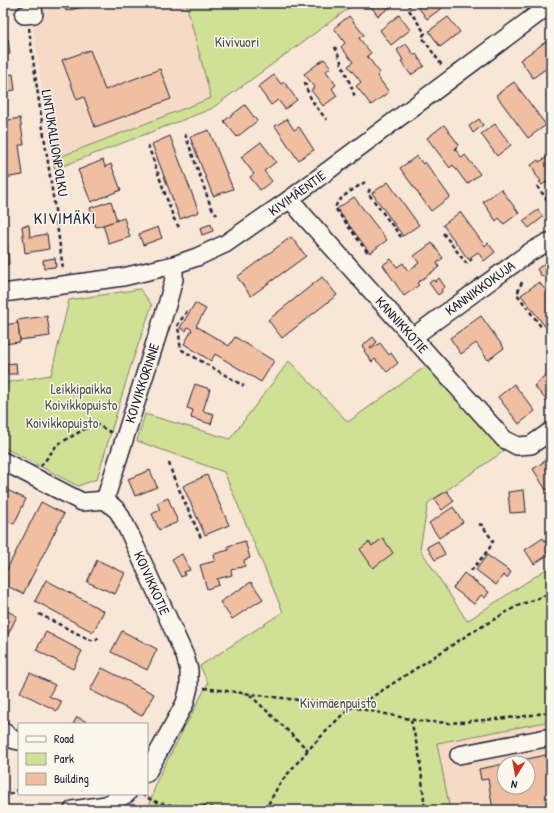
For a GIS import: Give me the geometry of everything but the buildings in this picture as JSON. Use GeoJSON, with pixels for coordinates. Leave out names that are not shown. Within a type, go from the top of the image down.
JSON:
{"type":"FeatureCollection","features":[{"type":"Feature","properties":{"kind":"street","name":"KIVIMÄENTIE"},"geometry":{"type":"LineString","coordinates":[[3,293],[123,277],[174,266],[225,244],[290,199],[551,4]]}},
{"type":"Feature","properties":{"kind":"street","name":"KANNIKKOTIE"},"geometry":{"type":"LineString","coordinates":[[290,199],[504,439],[517,446],[532,445],[551,431]]}},
{"type":"Feature","properties":{"kind":"street","name":"KANNIKKOKUJA"},"geometry":{"type":"LineString","coordinates":[[413,337],[530,252],[548,242]]}},
{"type":"Feature","properties":{"kind":"street","name":"KOIVIKKORINNE"},"geometry":{"type":"LineString","coordinates":[[104,500],[167,305],[174,279],[174,266]]}},
{"type":"Feature","properties":{"kind":"street"},"geometry":{"type":"LineString","coordinates":[[3,461],[82,502],[104,500]]}},
{"type":"Feature","properties":{"kind":"street","name":"KOIVIKKOTIE"},"geometry":{"type":"LineString","coordinates":[[104,500],[118,511],[130,534],[185,656],[189,670],[190,687],[184,703],[148,772]]}},
{"type":"Feature","properties":{"kind":"street"},"geometry":{"type":"LineString","coordinates":[[3,731],[14,740],[18,741]]}},
{"type":"Feature","properties":{"kind":"street"},"geometry":{"type":"LineString","coordinates":[[459,755],[551,737]]}},
{"type":"Feature","properties":{"kind":"street"},"geometry":{"type":"LineString","coordinates":[[73,810],[106,805],[125,795]]}},
{"type":"Feature","properties":{"kind":"path"},"geometry":{"type":"LineString","coordinates":[[409,3],[409,10],[425,33],[422,37],[446,70]]}},
{"type":"Feature","properties":{"kind":"path","name":"LINTUKALLIONPOLKU"},"geometry":{"type":"LineString","coordinates":[[28,9],[28,21],[39,108],[49,166],[63,275]]}},
{"type":"Feature","properties":{"kind":"path"},"geometry":{"type":"LineString","coordinates":[[335,47],[354,91],[354,98]]}},
{"type":"Feature","properties":{"kind":"path"},"geometry":{"type":"LineString","coordinates":[[305,82],[306,89],[312,102],[328,120]]}},
{"type":"Feature","properties":{"kind":"path"},"geometry":{"type":"LineString","coordinates":[[185,134],[211,207],[217,215]]}},
{"type":"Feature","properties":{"kind":"path"},"geometry":{"type":"LineString","coordinates":[[148,146],[174,219],[180,229]]}},
{"type":"Feature","properties":{"kind":"path"},"geometry":{"type":"LineString","coordinates":[[365,182],[341,199],[336,204],[335,208],[368,253]]}},
{"type":"Feature","properties":{"kind":"path"},"geometry":{"type":"LineString","coordinates":[[537,186],[551,205]]}},
{"type":"Feature","properties":{"kind":"path"},"geometry":{"type":"LineString","coordinates":[[370,189],[368,193],[401,237]]}},
{"type":"Feature","properties":{"kind":"path"},"geometry":{"type":"LineString","coordinates":[[443,233],[466,263],[472,259]]}},
{"type":"Feature","properties":{"kind":"path"},"geometry":{"type":"LineString","coordinates":[[3,276],[15,275]]}},
{"type":"Feature","properties":{"kind":"path"},"geometry":{"type":"LineString","coordinates":[[522,282],[517,294],[542,328]]}},
{"type":"Feature","properties":{"kind":"path"},"geometry":{"type":"LineString","coordinates":[[187,311],[178,326],[182,350],[244,386]]}},
{"type":"Feature","properties":{"kind":"path"},"geometry":{"type":"LineString","coordinates":[[37,470],[57,444],[88,427],[96,424],[118,436]]}},
{"type":"Feature","properties":{"kind":"path"},"geometry":{"type":"LineString","coordinates":[[169,464],[202,540]]}},
{"type":"Feature","properties":{"kind":"path"},"geometry":{"type":"LineString","coordinates":[[471,571],[489,549],[493,541],[482,525],[478,524]]}},
{"type":"Feature","properties":{"kind":"path"},"geometry":{"type":"LineString","coordinates":[[266,810],[280,783],[304,754],[342,715],[352,707],[369,699],[469,634],[517,606],[551,593]]}},
{"type":"Feature","properties":{"kind":"path"},"geometry":{"type":"LineString","coordinates":[[39,614],[88,639],[96,641],[99,637]]}},
{"type":"Feature","properties":{"kind":"path"},"geometry":{"type":"LineString","coordinates":[[190,687],[352,707],[411,720],[449,723],[519,717],[551,712]]}},
{"type":"Feature","properties":{"kind":"path"},"geometry":{"type":"LineString","coordinates":[[249,694],[308,750]]}},
{"type":"Feature","properties":{"kind":"path"},"geometry":{"type":"LineString","coordinates":[[411,720],[420,759],[425,810]]}},
{"type":"Feature","properties":{"kind":"path"},"geometry":{"type":"LineString","coordinates":[[3,798],[18,790]]}},
{"type":"Feature","properties":{"kind":"path"},"geometry":{"type":"LineString","coordinates":[[143,795],[148,799],[172,805],[209,807],[228,810]]}},
{"type":"Feature","properties":{"kind":"shaded area"},"geometry":{"type":"Polygon","coordinates":[[[38,3],[186,3],[211,98],[52,160],[32,20],[38,3]]]}},
{"type":"Feature","properties":{"kind":"shaded area"},"geometry":{"type":"Polygon","coordinates":[[[551,721],[551,810],[450,810],[437,743],[551,721]]]}},
{"type":"Feature","properties":{"kind":"green space","name":"Kivivuori"},"geometry":{"type":"Polygon","coordinates":[[[186,3],[356,3],[211,109],[55,169],[52,160],[211,98],[186,3]]]}},
{"type":"Feature","properties":{"kind":"green space","name":"Koivikkopuisto"},"geometry":{"type":"Polygon","coordinates":[[[140,289],[152,305],[131,365],[97,479],[78,486],[3,447],[3,383],[51,375],[69,300],[140,289]]]}},
{"type":"Feature","properties":{"kind":"green space","name":"Kivimäenpuisto"},"geometry":{"type":"Polygon","coordinates":[[[289,361],[348,422],[426,366],[504,451],[428,503],[420,549],[467,621],[551,566],[551,721],[437,743],[450,810],[148,810],[157,780],[208,683],[200,666],[283,612],[224,472],[137,441],[145,414],[230,439],[289,361]]]}},
{"type":"Feature","properties":{"kind":"district","name":"KIVIMÄKI"},"geometry":{"type":"Point","coordinates":[65,218]}},
{"type":"Feature","properties":{"kind":"park label","name":"Leikkipaikka Koivikkopuisto"},"geometry":{"type":"Point","coordinates":[81,398]}}]}
